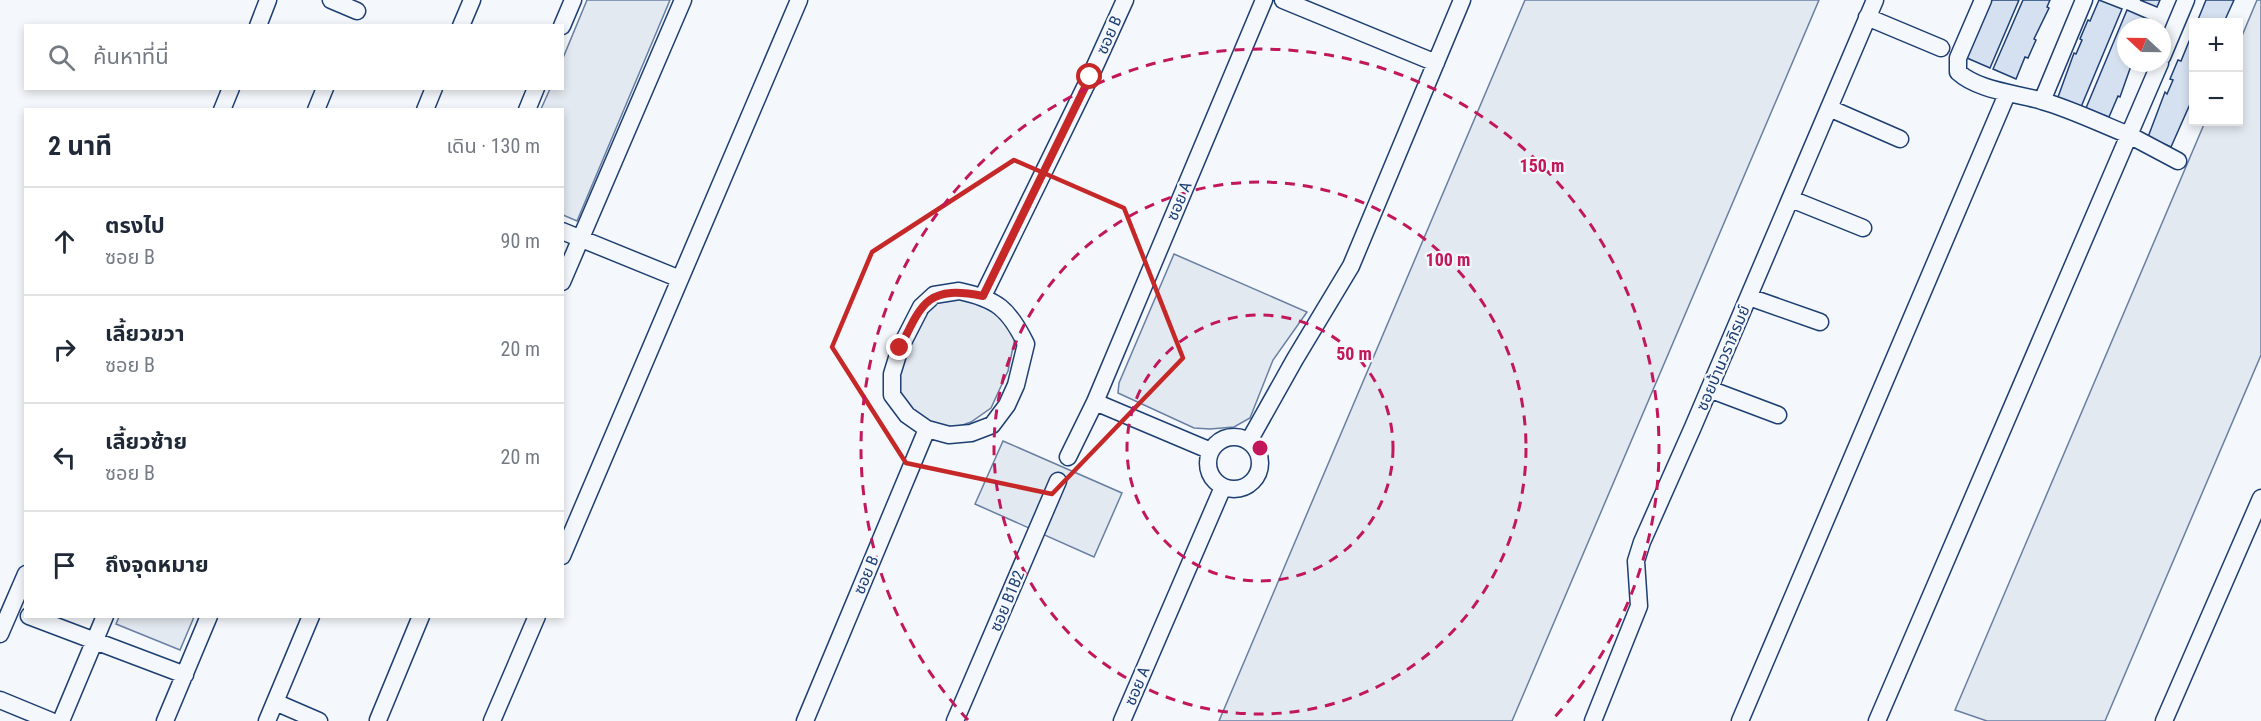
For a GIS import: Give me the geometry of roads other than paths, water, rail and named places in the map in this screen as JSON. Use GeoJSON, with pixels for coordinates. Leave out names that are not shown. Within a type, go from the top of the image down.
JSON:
{"type":"FeatureCollection","features":[{"type":"Feature","properties":{"kind":"street"},"geometry":{"type":"LineString","coordinates":[[259,24],[268,0]]}},
{"type":"Feature","properties":{"kind":"street"},"geometry":{"type":"LineString","coordinates":[[331,0],[357,12]]}},
{"type":"Feature","properties":{"kind":"street"},"geometry":{"type":"LineString","coordinates":[[462,24],[471,0]]}},
{"type":"Feature","properties":{"kind":"street"},"geometry":{"type":"LineString","coordinates":[[563,24],[573,0]]}},
{"type":"Feature","properties":{"kind":"street"},"geometry":{"type":"LineString","coordinates":[[564,277],[683,0]]}},
{"type":"Feature","properties":{"kind":"street"},"geometry":{"type":"LineString","coordinates":[[564,551],[799,0]]}},
{"type":"Feature","properties":{"kind":"street","name":"ซอย B"},"geometry":{"type":"LineString","coordinates":[[983,296],[1125,0]]}},
{"type":"Feature","properties":{"kind":"street","name":"ซอย A"},"geometry":{"type":"LineString","coordinates":[[1068,457],[1095,402],[1264,0]]}},
{"type":"Feature","properties":{"kind":"street"},"geometry":{"type":"LineString","coordinates":[[1282,0],[1436,63]]}},
{"type":"Feature","properties":{"kind":"street"},"geometry":{"type":"LineString","coordinates":[[1249,441],[1351,267],[1462,0]]}},
{"type":"Feature","properties":{"kind":"street","name":"ซอยบ้านวราภิรมย์"},"geometry":{"type":"LineString","coordinates":[[1593,721],[1639,606],[1636,561],[1642,542],[1875,0]]}},
{"type":"Feature","properties":{"kind":"street"},"geometry":{"type":"LineString","coordinates":[[1983,0],[1958,58],[1958,72],[1964,77],[2007,94],[2042,101],[2129,135],[2178,160]]}},
{"type":"Feature","properties":{"kind":"street"},"geometry":{"type":"LineString","coordinates":[[2042,101],[2084,0]]}},
{"type":"Feature","properties":{"kind":"street"},"geometry":{"type":"LineString","coordinates":[[2171,36],[2186,0]]}},
{"type":"Feature","properties":{"kind":"street"},"geometry":{"type":"LineString","coordinates":[[1867,18],[1941,48]]}},
{"type":"Feature","properties":{"kind":"street"},"geometry":{"type":"LineString","coordinates":[[1877,721],[2156,72]]}},
{"type":"Feature","properties":{"kind":"street"},"geometry":{"type":"LineString","coordinates":[[223,108],[230,90]]}},
{"type":"Feature","properties":{"kind":"street"},"geometry":{"type":"LineString","coordinates":[[317,108],[324,90]]}},
{"type":"Feature","properties":{"kind":"street"},"geometry":{"type":"LineString","coordinates":[[426,108],[433,90]]}},
{"type":"Feature","properties":{"kind":"street"},"geometry":{"type":"LineString","coordinates":[[528,108],[535,90]]}},
{"type":"Feature","properties":{"kind":"street"},"geometry":{"type":"LineString","coordinates":[[1740,721],[2007,94]]}},
{"type":"Feature","properties":{"kind":"street"},"geometry":{"type":"LineString","coordinates":[[1829,108],[1900,139]]}},
{"type":"Feature","properties":{"kind":"street"},"geometry":{"type":"LineString","coordinates":[[1791,199],[1863,228]]}},
{"type":"Feature","properties":{"kind":"street"},"geometry":{"type":"LineString","coordinates":[[564,232],[680,279]]}},
{"type":"Feature","properties":{"kind":"street"},"geometry":{"type":"LineString","coordinates":[[959,291],[983,296],[1002,308],[1017,325],[1026,344],[1016,385],[1007,405],[992,425],[971,433],[948,435],[927,429],[906,415],[892,395],[892,374],[900,348],[921,307],[934,295],[959,291]]}},
{"type":"Feature","properties":{"kind":"street"},"geometry":{"type":"LineString","coordinates":[[1749,297],[1820,322]]}},
{"type":"Feature","properties":{"kind":"street"},"geometry":{"type":"LineString","coordinates":[[1709,389],[1778,415]]}},
{"type":"Feature","properties":{"kind":"street"},"geometry":{"type":"LineString","coordinates":[[1095,402],[1212,451]]}},
{"type":"Feature","properties":{"kind":"street","name":"ซอย B"},"geometry":{"type":"LineString","coordinates":[[804,721],[927,429]]}},
{"type":"Feature","properties":{"kind":"street"},"geometry":{"type":"LineString","coordinates":[[1232,437],[1249,441],[1259,455],[1259,472],[1255,479],[1240,488],[1223,487],[1216,482],[1209,467],[1212,451],[1217,444],[1232,437]]}},
{"type":"Feature","properties":{"kind":"street","name":"ซอย B1B2"},"geometry":{"type":"LineString","coordinates":[[955,721],[1058,481]]}},
{"type":"Feature","properties":{"kind":"street","name":"ซอย A"},"geometry":{"type":"LineString","coordinates":[[1122,721],[1223,487]]}},
{"type":"Feature","properties":{"kind":"street"},"geometry":{"type":"LineString","coordinates":[[2164,721],[2261,498]]}},
{"type":"Feature","properties":{"kind":"street"},"geometry":{"type":"LineString","coordinates":[[0,634],[24,579]]}},
{"type":"Feature","properties":{"kind":"street"},"geometry":{"type":"LineString","coordinates":[[33,618],[185,675]]}},
{"type":"Feature","properties":{"kind":"street"},"geometry":{"type":"LineString","coordinates":[[61,721],[104,618]]}},
{"type":"Feature","properties":{"kind":"street"},"geometry":{"type":"LineString","coordinates":[[165,721],[208,618]]}},
{"type":"Feature","properties":{"kind":"street"},"geometry":{"type":"LineString","coordinates":[[267,721],[310,618]]}},
{"type":"Feature","properties":{"kind":"street"},"geometry":{"type":"LineString","coordinates":[[374,721],[420,618]]}},
{"type":"Feature","properties":{"kind":"street"},"geometry":{"type":"LineString","coordinates":[[492,721],[536,618]]}},
{"type":"Feature","properties":{"kind":"street"},"geometry":{"type":"LineString","coordinates":[[0,700],[51,721]]}},
{"type":"Feature","properties":{"kind":"street"},"geometry":{"type":"LineString","coordinates":[[275,702],[318,721]]}}]}
